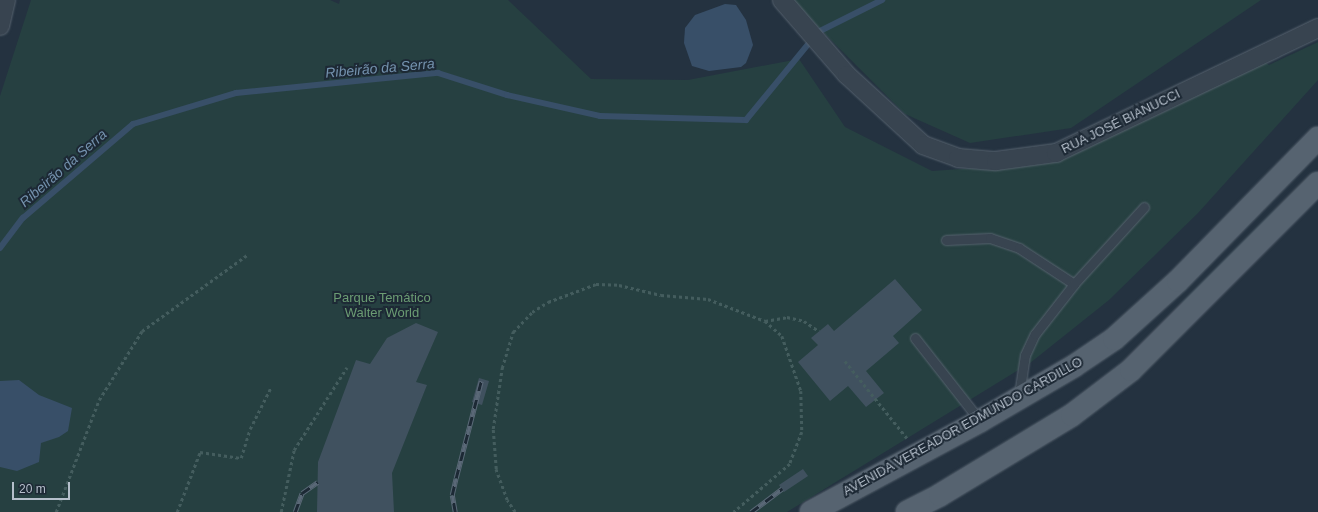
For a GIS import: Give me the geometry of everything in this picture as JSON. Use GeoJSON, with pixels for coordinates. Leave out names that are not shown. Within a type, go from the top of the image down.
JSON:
{"type":"FeatureCollection","features":[{"type":"Feature","properties":{"kind":"main road","name":"AVENIDA VEREADOR EDMUNDO CARDILLO"},"geometry":{"type":"LineString","coordinates":[[811,512],[980,421],[1074,366],[1114,339],[1178,281],[1318,138]]}},
{"type":"Feature","properties":{"kind":"main road"},"geometry":{"type":"LineString","coordinates":[[907,512],[940,495],[1072,415],[1131,370],[1318,183]]}},
{"type":"Feature","properties":{"kind":"street"},"geometry":{"type":"LineString","coordinates":[[0,26],[6,0]]}},
{"type":"Feature","properties":{"kind":"street","name":"RUA JOSÉ BIANUCCI"},"geometry":{"type":"LineString","coordinates":[[782,0],[848,75],[923,145],[958,158],[996,161],[1056,153],[1318,28]]}},
{"type":"Feature","properties":{"kind":"lane"},"geometry":{"type":"LineString","coordinates":[[1018,399],[1025,355],[1035,334],[1074,284],[1144,207]]}},
{"type":"Feature","properties":{"kind":"lane"},"geometry":{"type":"LineString","coordinates":[[946,240],[990,238],[1020,248],[1074,284]]}},
{"type":"Feature","properties":{"kind":"lane"},"geometry":{"type":"LineString","coordinates":[[915,338],[980,421]]}},
{"type":"Feature","properties":{"kind":"path"},"geometry":{"type":"LineString","coordinates":[[56,512],[99,400],[142,331],[248,255]]}},
{"type":"Feature","properties":{"kind":"path"},"geometry":{"type":"LineString","coordinates":[[515,512],[507,500],[496,469],[493,429],[502,368],[513,332],[532,312],[548,302],[596,284],[620,285],[661,295],[708,299],[765,321],[782,336],[801,391],[802,432],[790,464],[734,512]]}},
{"type":"Feature","properties":{"kind":"path"},"geometry":{"type":"LineString","coordinates":[[765,321],[787,317],[804,321],[819,331]]}},
{"type":"Feature","properties":{"kind":"path"},"geometry":{"type":"LineString","coordinates":[[845,361],[918,455]]}},
{"type":"Feature","properties":{"kind":"path"},"geometry":{"type":"LineString","coordinates":[[281,512],[294,450],[347,367]]}},
{"type":"Feature","properties":{"kind":"path"},"geometry":{"type":"LineString","coordinates":[[177,512],[200,452],[241,458],[250,429],[270,387]]}},
{"type":"Feature","properties":{"kind":"green space","name":"Parque Temático Walter World"},"geometry":{"type":"Polygon","coordinates":[[[31,0],[330,0],[339,4],[340,0],[508,0],[591,79],[688,80],[799,59],[845,127],[932,171],[1048,163],[1168,110],[1262,60],[1269,65],[1318,42],[1318,80],[1198,213],[1109,300],[1030,363],[787,512],[0,512],[0,96],[31,0]]]}},
{"type":"Feature","properties":{"kind":"green space"},"geometry":{"type":"Polygon","coordinates":[[[791,0],[1261,0],[1071,128],[970,143],[905,114],[791,0]]]}},
{"type":"Feature","properties":{"kind":"water"},"geometry":{"type":"Polygon","coordinates":[[[725,4],[736,5],[746,20],[753,45],[746,63],[741,67],[709,71],[692,66],[684,43],[685,28],[695,15],[725,4]]]}},
{"type":"Feature","properties":{"kind":"water"},"geometry":{"type":"Polygon","coordinates":[[[19,380],[39,395],[72,408],[68,431],[59,437],[41,443],[39,462],[17,471],[0,467],[0,381],[19,380]]]}},
{"type":"Feature","properties":{"kind":"building"},"geometry":{"type":"Polygon","coordinates":[[[895,279],[922,310],[893,336],[899,343],[866,371],[884,393],[866,407],[848,386],[830,401],[798,362],[818,345],[811,338],[828,324],[834,331],[895,279]]]}},
{"type":"Feature","properties":{"kind":"building"},"geometry":{"type":"Polygon","coordinates":[[[416,323],[438,332],[416,382],[427,385],[392,473],[394,512],[317,512],[318,462],[356,360],[370,364],[387,338],[416,323]]]}},
{"type":"Feature","properties":{"kind":"building"},"geometry":{"type":"Polygon","coordinates":[[[479,378],[489,381],[482,405],[472,402],[479,378]]]}},
{"type":"Feature","properties":{"kind":"building"},"geometry":{"type":"Polygon","coordinates":[[[803,469],[808,476],[784,492],[779,485],[803,469]]]}},
{"type":"Feature","properties":{"kind":"waterway","name":"Ribeirão da Serra"},"geometry":{"type":"LineString","coordinates":[[0,248],[23,218],[133,124],[236,93],[438,73],[507,95],[600,116],[746,120],[818,32],[882,0]]}},
{"type":"Feature","properties":{"kind":"railway"},"geometry":{"type":"LineString","coordinates":[[455,512],[452,495],[481,381]]}},
{"type":"Feature","properties":{"kind":"railway"},"geometry":{"type":"LineString","coordinates":[[295,512],[302,493],[318,482]]}},
{"type":"Feature","properties":{"kind":"railway"},"geometry":{"type":"LineString","coordinates":[[751,512],[782,489]]}}]}
